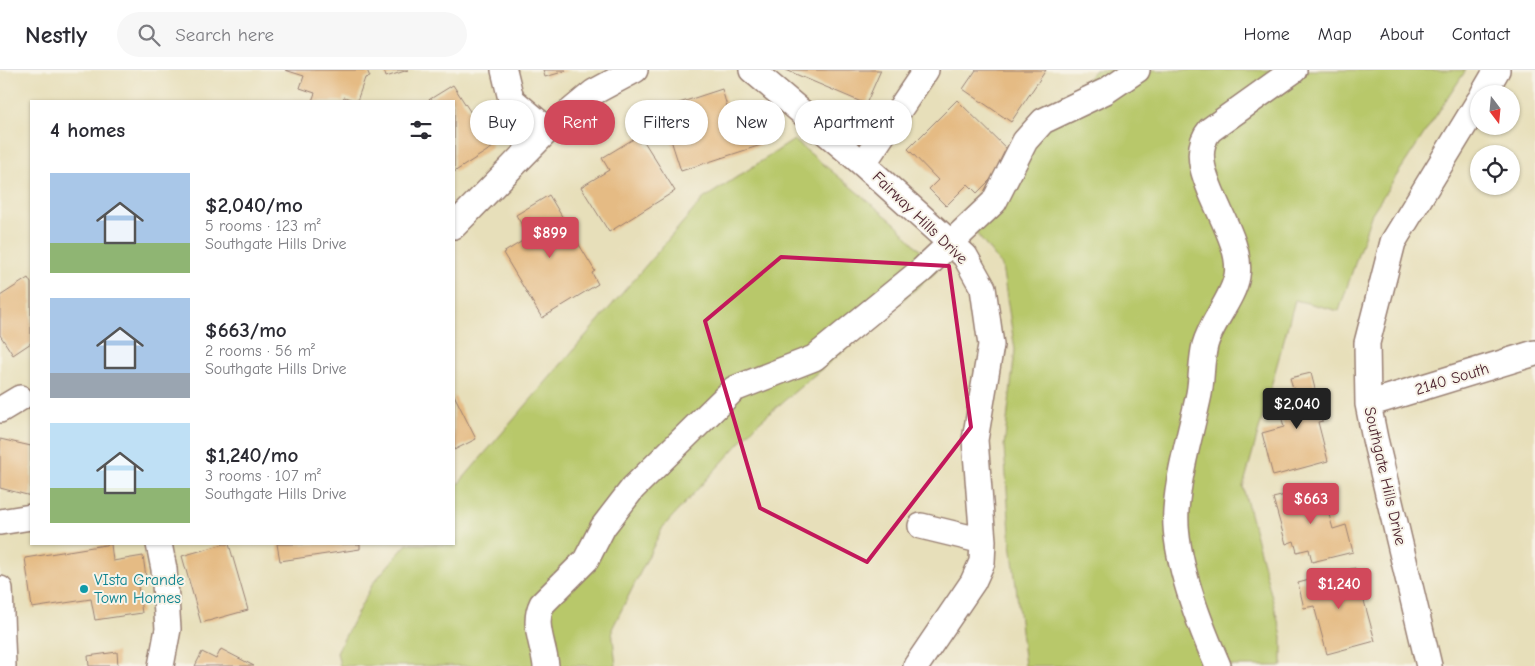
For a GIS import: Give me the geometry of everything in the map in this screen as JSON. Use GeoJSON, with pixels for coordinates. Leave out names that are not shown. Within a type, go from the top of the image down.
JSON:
{"type":"FeatureCollection","features":[{"type":"Feature","properties":{"kind":"street"},"geometry":{"type":"LineString","coordinates":[[504,70],[511,99],[544,127]]}},
{"type":"Feature","properties":{"kind":"street"},"geometry":{"type":"LineString","coordinates":[[584,100],[594,92],[634,70]]}},
{"type":"Feature","properties":{"kind":"street","name":"Fairway Hills Drive"},"geometry":{"type":"LineString","coordinates":[[752,70],[863,164],[965,256],[983,288],[991,345],[975,440],[983,541],[982,562],[974,582],[916,666]]}},
{"type":"Feature","properties":{"kind":"street"},"geometry":{"type":"LineString","coordinates":[[863,164],[926,70]]}},
{"type":"Feature","properties":{"kind":"street"},"geometry":{"type":"LineString","coordinates":[[546,666],[538,625],[538,611],[542,604],[586,560],[603,527],[633,488],[734,389],[814,358],[922,270],[994,202],[1025,141],[1043,121],[1106,91],[1137,70]]}},
{"type":"Feature","properties":{"kind":"street"},"geometry":{"type":"LineString","coordinates":[[1218,666],[1197,619],[1177,535],[1176,511],[1179,481],[1199,392],[1205,345],[1237,278],[1238,262],[1234,245],[1206,180],[1201,156],[1202,146],[1204,137],[1210,130],[1294,70]]}},
{"type":"Feature","properties":{"kind":"street"},"geometry":{"type":"LineString","coordinates":[[1489,85],[1498,70]]}},
{"type":"Feature","properties":{"kind":"street","name":"Southgate Hills Drive"},"geometry":{"type":"LineString","coordinates":[[1430,666],[1368,404],[1367,343],[1393,242],[1470,116]]}},
{"type":"Feature","properties":{"kind":"street"},"geometry":{"type":"LineString","coordinates":[[455,225],[544,134]]}},
{"type":"Feature","properties":{"kind":"street","name":"2140 South"},"geometry":{"type":"LineString","coordinates":[[1368,404],[1535,353]]}},
{"type":"Feature","properties":{"kind":"street"},"geometry":{"type":"LineString","coordinates":[[0,522],[30,517]]}},
{"type":"Feature","properties":{"kind":"street"},"geometry":{"type":"LineString","coordinates":[[921,526],[983,541]]}},
{"type":"Feature","properties":{"kind":"street"},"geometry":{"type":"LineString","coordinates":[[158,545],[164,569],[168,629],[160,666]]}},
{"type":"Feature","properties":{"kind":"street"},"geometry":{"type":"LineString","coordinates":[[0,590],[3,666]]}},
{"type":"Feature","properties":{"kind":"highlighted area"},"geometry":{"type":"Polygon","coordinates":[[[781,257],[949,266],[971,427],[867,562],[760,508],[705,321],[781,257]]]}},
{"type":"Feature","properties":{"kind":"green space"},"geometry":{"type":"Polygon","coordinates":[[[1095,70],[1466,70],[1372,213],[1339,311],[1295,300],[1243,487],[1282,636],[1282,666],[1025,666],[1010,533],[1004,447],[1015,350],[1002,266],[972,228],[1027,145],[1095,70]]]}},
{"type":"Feature","properties":{"kind":"green space"},"geometry":{"type":"Polygon","coordinates":[[[794,140],[795,145],[800,145],[897,225],[938,270],[758,423],[663,527],[612,629],[616,666],[340,666],[337,652],[373,583],[406,545],[455,545],[455,488],[703,199],[794,140]]]}},
{"type":"Feature","properties":{"kind":"building"},"geometry":{"type":"Polygon","coordinates":[[[285,70],[367,70],[370,77],[365,78],[357,100],[344,97],[342,100],[312,100],[315,93],[300,88],[304,76],[285,70]]]}},
{"type":"Feature","properties":{"kind":"building"},"geometry":{"type":"Polygon","coordinates":[[[384,70],[408,70],[386,77],[384,70]]]}},
{"type":"Feature","properties":{"kind":"building"},"geometry":{"type":"Polygon","coordinates":[[[543,70],[566,70],[566,71],[545,77],[543,70]]]}},
{"type":"Feature","properties":{"kind":"building"},"geometry":{"type":"Polygon","coordinates":[[[786,70],[881,70],[868,100],[857,100],[786,70]]]}},
{"type":"Feature","properties":{"kind":"building"},"geometry":{"type":"Polygon","coordinates":[[[976,70],[1046,70],[1011,122],[963,89],[976,70]]]}},
{"type":"Feature","properties":{"kind":"building"},"geometry":{"type":"Polygon","coordinates":[[[453,85],[470,111],[470,145],[492,145],[493,147],[455,171],[455,100],[429,100],[453,85]]]}},
{"type":"Feature","properties":{"kind":"building"},"geometry":{"type":"Polygon","coordinates":[[[722,89],[725,100],[718,100],[718,145],[761,145],[681,171],[673,145],[708,145],[708,100],[688,100],[722,89]]]}},
{"type":"Feature","properties":{"kind":"building"},"geometry":{"type":"Polygon","coordinates":[[[957,100],[1014,156],[977,193],[968,184],[946,206],[929,189],[938,180],[908,149],[957,100]]]}},
{"type":"Feature","properties":{"kind":"building"},"geometry":{"type":"Polygon","coordinates":[[[625,144],[646,145],[675,191],[609,232],[581,187],[609,170],[602,158],[625,144]]]}},
{"type":"Feature","properties":{"kind":"building"},"geometry":{"type":"Polygon","coordinates":[[[549,195],[595,271],[592,273],[598,284],[542,318],[503,253],[529,237],[516,215],[549,195]]]}},
{"type":"Feature","properties":{"kind":"building"},"geometry":{"type":"Polygon","coordinates":[[[28,278],[30,281],[30,344],[13,355],[0,335],[0,296],[28,278]]]}},
{"type":"Feature","properties":{"kind":"building"},"geometry":{"type":"Polygon","coordinates":[[[1311,373],[1323,421],[1318,422],[1328,461],[1273,476],[1262,433],[1284,427],[1277,400],[1295,395],[1290,378],[1311,373]]]}},
{"type":"Feature","properties":{"kind":"building"},"geometry":{"type":"Polygon","coordinates":[[[455,397],[476,439],[455,450],[455,397]]]}},
{"type":"Feature","properties":{"kind":"building"},"geometry":{"type":"Polygon","coordinates":[[[0,439],[30,446],[30,496],[0,488],[0,439]]]}},
{"type":"Feature","properties":{"kind":"building"},"geometry":{"type":"Polygon","coordinates":[[[1321,486],[1333,529],[1346,525],[1353,552],[1312,562],[1309,549],[1297,552],[1294,541],[1286,544],[1273,498],[1321,486]]]}},
{"type":"Feature","properties":{"kind":"building","name":"VIsta Grande Town Homes"},"geometry":{"type":"Polygon","coordinates":[[[105,545],[111,545],[113,561],[143,556],[146,577],[137,579],[142,613],[95,620],[91,599],[32,608],[25,558],[105,545]]]}},
{"type":"Feature","properties":{"kind":"building","name":"VIsta Grande Town Homes"},"geometry":{"type":"Polygon","coordinates":[[[220,545],[229,545],[248,610],[201,623],[182,556],[220,545]]]}},
{"type":"Feature","properties":{"kind":"building"},"geometry":{"type":"Polygon","coordinates":[[[277,545],[360,545],[360,549],[280,561],[277,545]]]}},
{"type":"Feature","properties":{"kind":"building"},"geometry":{"type":"Polygon","coordinates":[[[1355,568],[1375,641],[1327,654],[1314,606],[1304,608],[1298,583],[1355,568]]]}},
{"type":"Feature","properties":{"kind":"building","name":"VIsta Grande Town Homes"},"geometry":{"type":"Polygon","coordinates":[[[221,649],[254,666],[195,666],[202,652],[216,659],[221,649]]]}},
{"type":"Feature","properties":{"kind":"building","name":"VIsta Grande Town Homes"},"geometry":{"type":"Polygon","coordinates":[[[117,652],[118,666],[89,666],[88,656],[117,652]]]}},
{"type":"Feature","properties":{"kind":"place","name":"VIsta Grande Town Homes"},"geometry":{"type":"Point","coordinates":[84,589]}}]}
